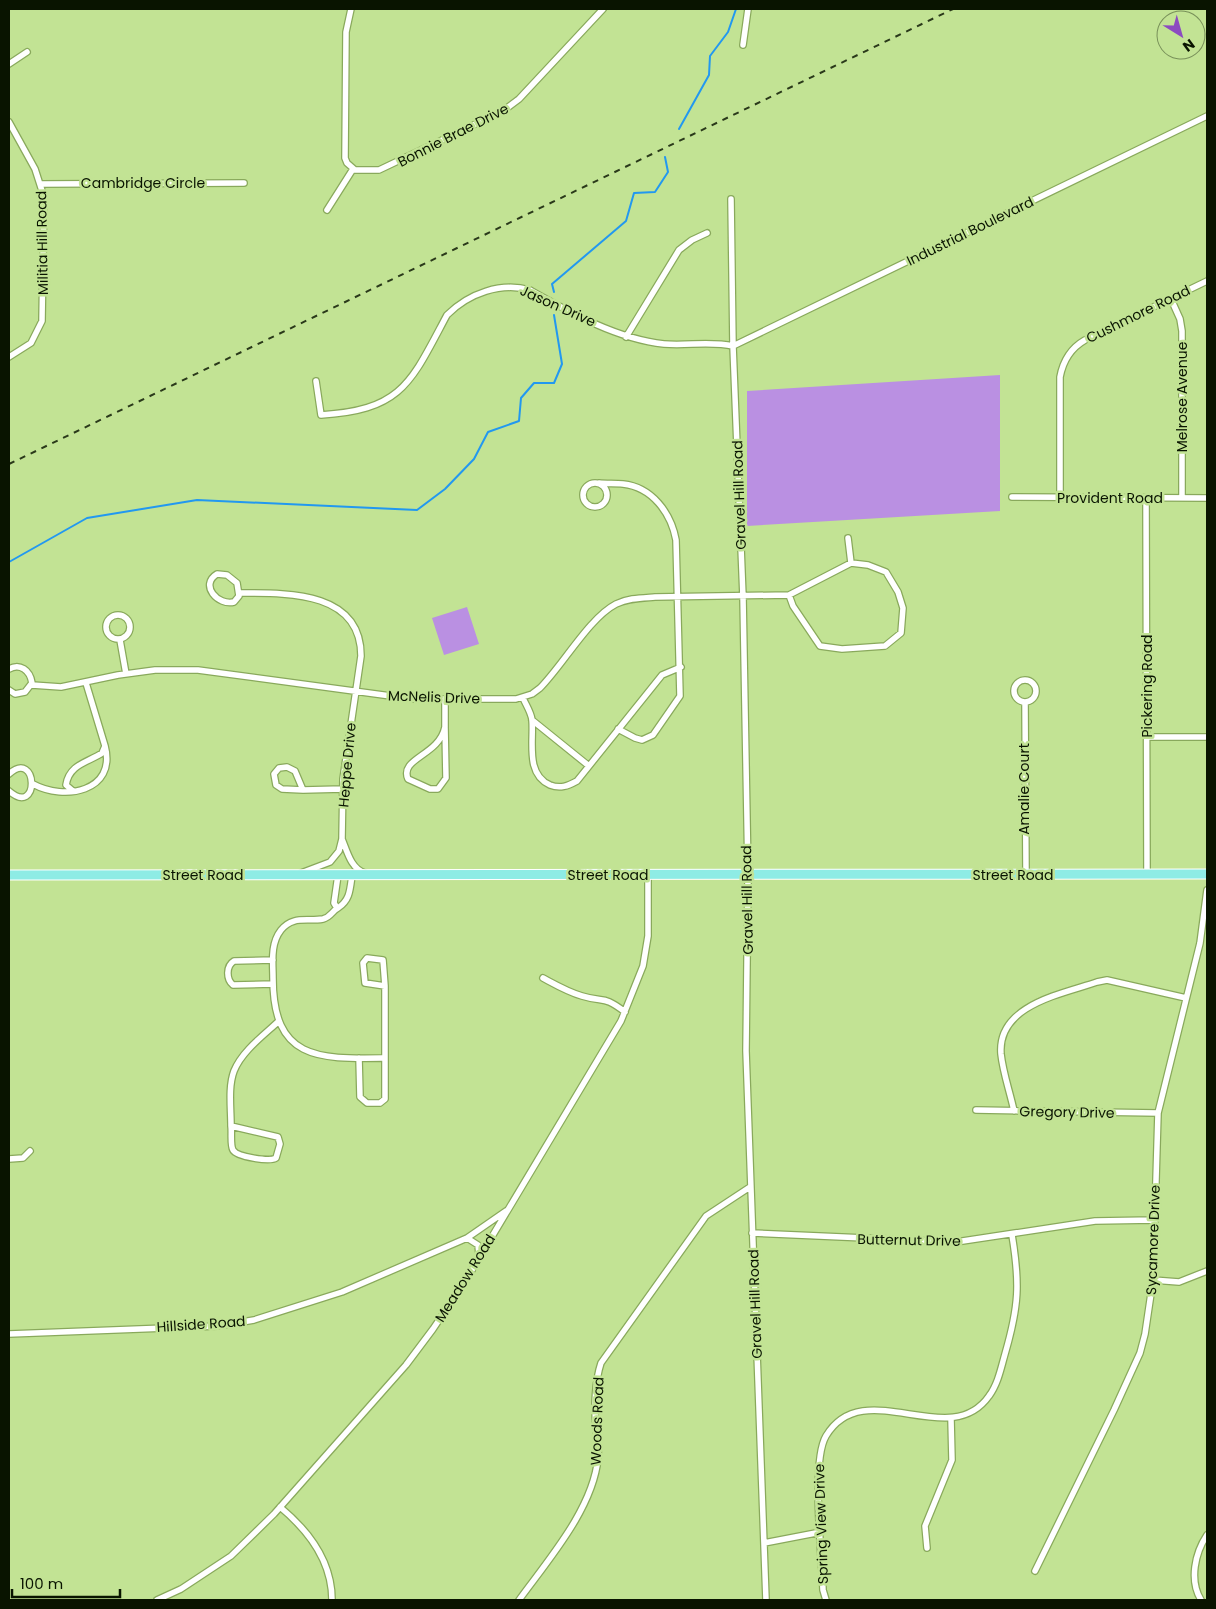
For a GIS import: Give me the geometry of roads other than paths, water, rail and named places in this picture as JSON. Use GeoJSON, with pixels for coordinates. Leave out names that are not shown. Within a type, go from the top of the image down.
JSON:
{"type":"FeatureCollection","features":[{"type":"Feature","properties":{"kind":"main road","name":"Street Road"},"geometry":{"type":"LineString","coordinates":[[9,875],[1026,876],[1207,874]]}},
{"type":"Feature","properties":{"kind":"street"},"geometry":{"type":"LineString","coordinates":[[327,210],[353,169],[346,158],[346,32],[351,9]]}},
{"type":"Feature","properties":{"kind":"street","name":"Bonnie Brae Drive"},"geometry":{"type":"LineString","coordinates":[[353,169],[361,172],[390,166],[503,111],[519,99],[603,9]]}},
{"type":"Feature","properties":{"kind":"street"},"geometry":{"type":"LineString","coordinates":[[743,45],[748,9]]}},
{"type":"Feature","properties":{"kind":"street"},"geometry":{"type":"LineString","coordinates":[[9,64],[27,52]]}},
{"type":"Feature","properties":{"kind":"street","name":"Industrial Boulevard"},"geometry":{"type":"LineString","coordinates":[[733,346],[1207,116]]}},
{"type":"Feature","properties":{"kind":"street","name":"Militia Hill Road"},"geometry":{"type":"LineString","coordinates":[[9,122],[41,184],[44,197],[42,321],[31,343],[9,357]]}},
{"type":"Feature","properties":{"kind":"street","name":"Cambridge Circle"},"geometry":{"type":"LineString","coordinates":[[41,184],[244,183]]}},
{"type":"Feature","properties":{"kind":"street","name":"Gravel Hill Road"},"geometry":{"type":"LineString","coordinates":[[730,199],[733,346],[743,597],[748,875],[746,1051],[766,1600]]}},
{"type":"Feature","properties":{"kind":"street"},"geometry":{"type":"LineString","coordinates":[[626,337],[679,250],[692,240],[707,233]]}},
{"type":"Feature","properties":{"kind":"street","name":"Cushmore Road"},"geometry":{"type":"LineString","coordinates":[[1060,498],[1060,377],[1064,361],[1073,349],[1085,340],[1207,281]]}},
{"type":"Feature","properties":{"kind":"street","name":"Jason Drive"},"geometry":{"type":"LineString","coordinates":[[316,381],[320,416],[346,414],[379,405],[392,398],[410,382],[448,315],[455,308],[485,292],[511,286],[530,290],[626,337],[664,344],[720,343],[733,346]]}},
{"type":"Feature","properties":{"kind":"street","name":"Melrose Avenue"},"geometry":{"type":"LineString","coordinates":[[1171,299],[1180,319],[1182,331],[1182,498]]}},
{"type":"Feature","properties":{"kind":"street"},"geometry":{"type":"LineString","coordinates":[[599,483],[607,491],[606,499],[600,506],[592,507],[583,499],[584,489],[590,484],[599,483],[631,486],[649,495],[663,508],[674,531],[681,667],[680,696],[657,732],[642,740],[618,729]]}},
{"type":"Feature","properties":{"kind":"street","name":"Provident Road"},"geometry":{"type":"LineString","coordinates":[[1012,497],[1207,498]]}},
{"type":"Feature","properties":{"kind":"street","name":"Pickering Road"},"geometry":{"type":"LineString","coordinates":[[1146,498],[1147,874]]}},
{"type":"Feature","properties":{"kind":"street"},"geometry":{"type":"LineString","coordinates":[[848,538],[851,563]]}},
{"type":"Feature","properties":{"kind":"street"},"geometry":{"type":"LineString","coordinates":[[681,667],[662,675],[589,766],[571,784],[558,786],[545,782],[533,763],[532,720],[523,698],[532,694],[546,682],[602,614],[610,608],[633,599],[789,595],[851,563],[868,565],[886,572],[898,592],[903,608],[901,633],[885,646],[842,649],[820,646],[793,606],[789,595]]}},
{"type":"Feature","properties":{"kind":"street"},"geometry":{"type":"LineString","coordinates":[[217,574],[227,575],[237,583],[239,593],[234,602],[224,603],[214,596],[210,581],[217,574]]}},
{"type":"Feature","properties":{"kind":"street","name":"Heppe Drive"},"geometry":{"type":"LineString","coordinates":[[239,593],[269,593],[324,601],[342,611],[352,621],[360,639],[361,656],[354,692],[343,789],[342,839],[339,851],[330,862],[294,875]]}},
{"type":"Feature","properties":{"kind":"street"},"geometry":{"type":"LineString","coordinates":[[118,615],[126,617],[130,624],[128,633],[120,640],[109,636],[106,628],[109,619],[118,615]]}},
{"type":"Feature","properties":{"kind":"street"},"geometry":{"type":"LineString","coordinates":[[120,640],[126,674]]}},
{"type":"Feature","properties":{"kind":"street"},"geometry":{"type":"LineString","coordinates":[[9,669],[15,666],[22,667],[31,676],[32,685]]}},
{"type":"Feature","properties":{"kind":"street","name":"McNelis Drive"},"geometry":{"type":"LineString","coordinates":[[9,690],[20,694],[32,685],[61,687],[155,670],[198,670],[413,699],[523,698]]}},
{"type":"Feature","properties":{"kind":"street"},"geometry":{"type":"LineString","coordinates":[[33,784],[49,791],[73,791],[88,788],[102,776],[107,762],[105,746],[86,682]]}},
{"type":"Feature","properties":{"kind":"street"},"geometry":{"type":"LineString","coordinates":[[445,699],[446,778],[438,789],[430,789],[411,781],[406,774],[410,762],[436,746],[441,739],[445,727]]}},
{"type":"Feature","properties":{"kind":"street","name":"Amalie Court"},"geometry":{"type":"LineString","coordinates":[[1025,702],[1026,876]]}},
{"type":"Feature","properties":{"kind":"street"},"geometry":{"type":"LineString","coordinates":[[532,720],[589,766]]}},
{"type":"Feature","properties":{"kind":"street"},"geometry":{"type":"LineString","coordinates":[[1146,737],[1207,737]]}},
{"type":"Feature","properties":{"kind":"street"},"geometry":{"type":"LineString","coordinates":[[73,791],[67,786],[67,782],[73,770],[83,762],[102,753],[105,746]]}},
{"type":"Feature","properties":{"kind":"street"},"geometry":{"type":"LineString","coordinates":[[304,790],[291,769],[283,767],[274,774],[274,781],[280,788],[304,790],[343,789]]}},
{"type":"Feature","properties":{"kind":"street"},"geometry":{"type":"LineString","coordinates":[[9,774],[15,769],[25,770],[31,775],[33,784],[31,791],[24,796],[13,795],[9,791]]}},
{"type":"Feature","properties":{"kind":"street","name":"Heppe Drive"},"geometry":{"type":"LineString","coordinates":[[342,839],[353,864],[360,872],[373,876]]}},
{"type":"Feature","properties":{"kind":"street"},"geometry":{"type":"LineString","coordinates":[[337,908],[334,903],[338,875]]}},
{"type":"Feature","properties":{"kind":"street"},"geometry":{"type":"LineString","coordinates":[[352,875],[347,899],[343,906],[337,908],[330,916],[323,919],[301,918],[286,925],[276,937],[273,960],[274,1001],[279,1021],[295,1043],[312,1054],[328,1058],[385,1058]]}},
{"type":"Feature","properties":{"kind":"street","name":"Meadow Road"},"geometry":{"type":"LineString","coordinates":[[157,1600],[181,1589],[231,1556],[280,1507],[406,1365],[433,1329],[602,1055],[624,1012],[643,966],[646,950],[648,875]]}},
{"type":"Feature","properties":{"kind":"street","name":"Sycamore Drive"},"geometry":{"type":"LineString","coordinates":[[1035,1571],[1140,1353],[1149,1318],[1153,1280],[1158,1113],[1200,943],[1207,890]]}},
{"type":"Feature","properties":{"kind":"street"},"geometry":{"type":"LineString","coordinates":[[273,960],[234,961],[229,966],[228,978],[234,985],[273,984]]}},
{"type":"Feature","properties":{"kind":"street"},"geometry":{"type":"LineString","coordinates":[[358,1058],[360,1097],[365,1102],[380,1103],[385,1098],[386,986],[383,960],[364,960],[365,983],[386,986]]}},
{"type":"Feature","properties":{"kind":"street"},"geometry":{"type":"LineString","coordinates":[[544,978],[560,988],[582,996],[610,1000],[624,1012]]}},
{"type":"Feature","properties":{"kind":"street"},"geometry":{"type":"LineString","coordinates":[[1014,1111],[1001,1046],[1009,1026],[1027,1008],[1107,980],[1186,998]]}},
{"type":"Feature","properties":{"kind":"street"},"geometry":{"type":"LineString","coordinates":[[232,1126],[278,1136],[280,1144],[276,1158],[268,1161],[237,1154],[232,1148],[232,1126],[232,1081],[240,1060],[279,1021]]}},
{"type":"Feature","properties":{"kind":"street","name":"Gregory Drive"},"geometry":{"type":"LineString","coordinates":[[976,1110],[1158,1113]]}},
{"type":"Feature","properties":{"kind":"street"},"geometry":{"type":"LineString","coordinates":[[9,1159],[23,1158],[30,1152]]}},
{"type":"Feature","properties":{"kind":"street","name":"Woods Road"},"geometry":{"type":"LineString","coordinates":[[519,1600],[569,1529],[593,1483],[598,1454],[596,1426],[597,1382],[601,1363],[706,1216],[750,1187]]}},
{"type":"Feature","properties":{"kind":"street","name":"Hillside Road"},"geometry":{"type":"LineString","coordinates":[[9,1334],[218,1326],[254,1320],[342,1292],[467,1238],[508,1210]]}},
{"type":"Feature","properties":{"kind":"street","name":"Butternut Drive"},"geometry":{"type":"LineString","coordinates":[[752,1233],[936,1242],[972,1241],[1095,1221],[1154,1220]]}},
{"type":"Feature","properties":{"kind":"street","name":"Spring View Drive"},"geometry":{"type":"LineString","coordinates":[[826,1600],[823,1590],[819,1456],[823,1441],[834,1426],[849,1414],[870,1409],[950,1418],[978,1408],[990,1395],[996,1385],[1017,1304],[1018,1268],[1012,1234]]}},
{"type":"Feature","properties":{"kind":"street"},"geometry":{"type":"LineString","coordinates":[[467,1238],[478,1246],[479,1257]]}},
{"type":"Feature","properties":{"kind":"street"},"geometry":{"type":"LineString","coordinates":[[1153,1280],[1179,1282],[1195,1278],[1207,1271]]}},
{"type":"Feature","properties":{"kind":"street"},"geometry":{"type":"LineString","coordinates":[[927,1548],[925,1526],[952,1460],[950,1418]]}},
{"type":"Feature","properties":{"kind":"street"},"geometry":{"type":"LineString","coordinates":[[280,1507],[303,1527],[319,1550],[328,1572],[332,1600]]}},
{"type":"Feature","properties":{"kind":"street"},"geometry":{"type":"LineString","coordinates":[[764,1543],[821,1532]]}},
{"type":"Feature","properties":{"kind":"street"},"geometry":{"type":"LineString","coordinates":[[1201,1600],[1196,1586],[1195,1568],[1199,1549],[1207,1535]]}},
{"type":"Feature","properties":{"kind":"waterway"},"geometry":{"type":"LineString","coordinates":[[679,129],[709,75],[710,56],[728,32],[736,9]]}},
{"type":"Feature","properties":{"kind":"waterway"},"geometry":{"type":"LineString","coordinates":[[554,292],[552,284],[626,221],[634,193],[655,192],[668,172],[665,157]]}},
{"type":"Feature","properties":{"kind":"waterway"},"geometry":{"type":"LineString","coordinates":[[9,562],[87,518],[197,500],[417,510],[445,489],[474,459],[488,432],[519,421],[521,398],[534,383],[554,383],[562,364],[554,315]]}},
{"type":"Feature","properties":{"kind":"railway"},"geometry":{"type":"LineString","coordinates":[[9,464],[953,9]]}}]}
